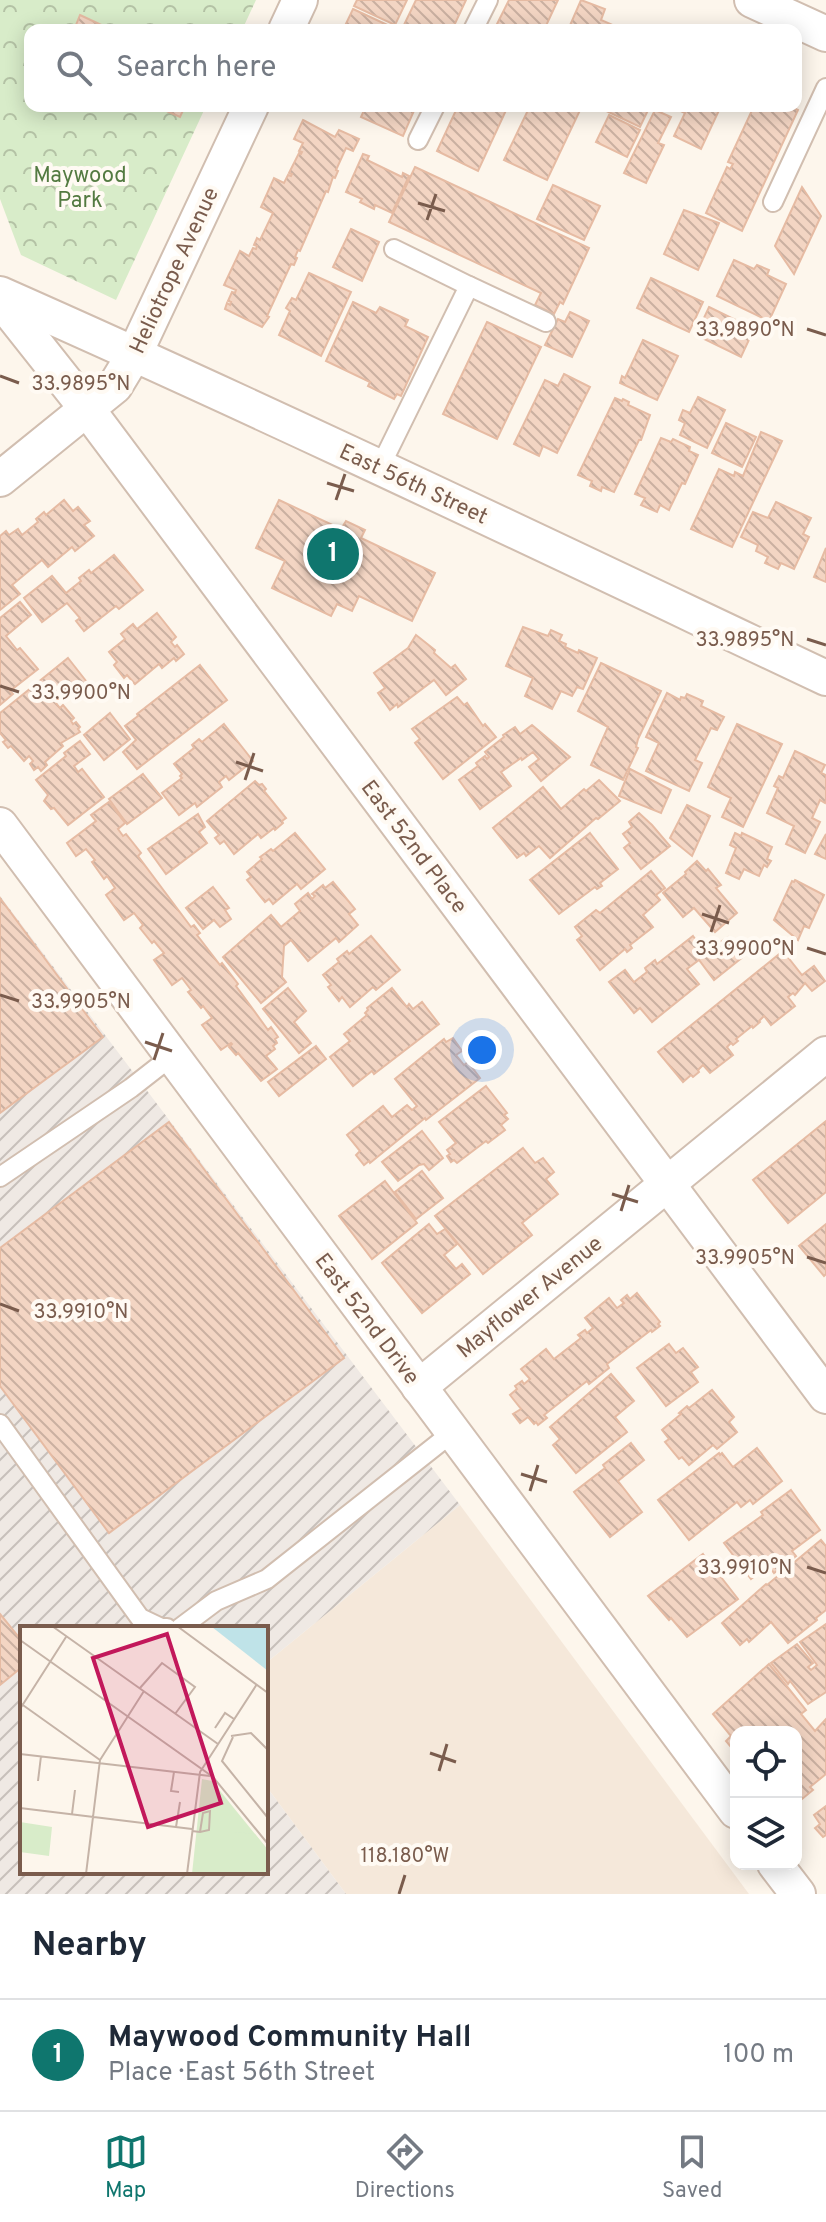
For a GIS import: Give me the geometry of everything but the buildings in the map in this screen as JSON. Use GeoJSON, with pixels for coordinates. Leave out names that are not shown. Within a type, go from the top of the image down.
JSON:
{"type":"FeatureCollection","features":[{"type":"Feature","properties":{"kind":"street"},"geometry":{"type":"LineString","coordinates":[[289,24],[300,0]]}},
{"type":"Feature","properties":{"kind":"street"},"geometry":{"type":"LineString","coordinates":[[752,0],[826,34]]}},
{"type":"Feature","properties":{"kind":"street","name":"Heliotrope Avenue"},"geometry":{"type":"LineString","coordinates":[[0,479],[115,386],[135,353],[248,112]]}},
{"type":"Feature","properties":{"kind":"street","name":"East 56th Street"},"geometry":{"type":"LineString","coordinates":[[0,296],[135,353],[826,678]]}},
{"type":"Feature","properties":{"kind":"street","name":"East 52nd Place"},"geometry":{"type":"LineString","coordinates":[[0,296],[826,1396]]}},
{"type":"Feature","properties":{"kind":"street","name":"East 52nd Drive"},"geometry":{"type":"LineString","coordinates":[[0,825],[730,1803]]}},
{"type":"Feature","properties":{"kind":"street","name":"Mayflower Avenue"},"geometry":{"type":"LineString","coordinates":[[419,1387],[826,1054]]}},
{"type":"Feature","properties":{"kind":"street"},"geometry":{"type":"LineString","coordinates":[[780,1870],[798,1894]]}},
{"type":"Feature","properties":{"kind":"lane"},"geometry":{"type":"LineString","coordinates":[[476,24],[488,0]]}},
{"type":"Feature","properties":{"kind":"lane"},"geometry":{"type":"LineString","coordinates":[[773,202],[826,88]]}},
{"type":"Feature","properties":{"kind":"lane"},"geometry":{"type":"LineString","coordinates":[[418,140],[432,112]]}},
{"type":"Feature","properties":{"kind":"lane"},"geometry":{"type":"LineString","coordinates":[[394,249],[546,322]]}},
{"type":"Feature","properties":{"kind":"lane"},"geometry":{"type":"LineString","coordinates":[[380,467],[469,286]]}},
{"type":"Feature","properties":{"kind":"lane"},"geometry":{"type":"LineString","coordinates":[[0,1177],[131,1088],[172,1056]]}},
{"type":"Feature","properties":{"kind":"lane"},"geometry":{"type":"LineString","coordinates":[[0,1424],[140,1618],[157,1626]]}},
{"type":"Feature","properties":{"kind":"lane"},"geometry":{"type":"LineString","coordinates":[[183,1626],[216,1601],[267,1579],[453,1432]]}},
{"type":"Feature","properties":{"kind":"shaded area"},"geometry":{"type":"Polygon","coordinates":[[[0,896],[460,1505],[268,1661],[268,1626],[20,1626],[20,1874],[268,1874],[268,1789],[346,1894],[0,1894],[0,896]]]}},
{"type":"Feature","properties":{"kind":"shaded area"},"geometry":{"type":"Polygon","coordinates":[[[460,1505],[749,1894],[346,1894],[268,1789],[268,1661],[460,1505]]]}},
{"type":"Feature","properties":{"kind":"green space","name":"Maywood Park"},"geometry":{"type":"Polygon","coordinates":[[[0,0],[256,0],[245,24],[24,24],[24,112],[203,112],[116,300],[21,255],[0,199],[0,0]]]}},
{"type":"Feature","properties":{"kind":"place","name":"Maywood Community Hall"},"geometry":{"type":"Point","coordinates":[333,554]}}]}
